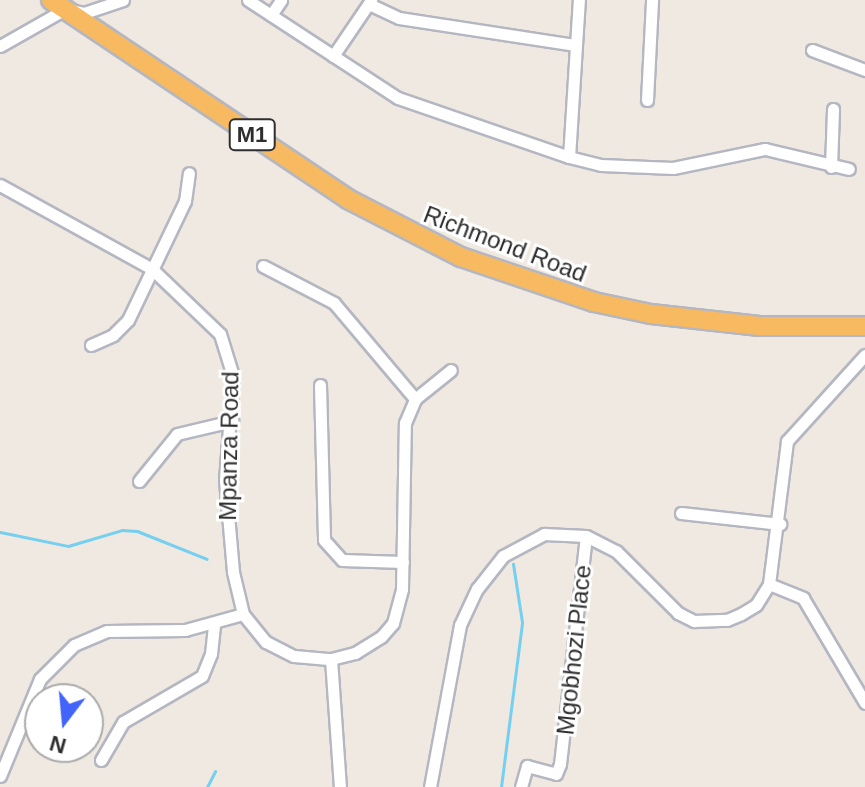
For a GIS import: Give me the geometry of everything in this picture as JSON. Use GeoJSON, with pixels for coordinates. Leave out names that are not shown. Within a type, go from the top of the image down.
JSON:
{"type":"FeatureCollection","features":[{"type":"Feature","properties":{"kind":"highway","name":"Richmond Road"},"geometry":{"type":"LineString","coordinates":[[58,5],[348,199],[461,257],[565,294],[651,314],[759,326],[865,326]]}},
{"type":"Feature","properties":{"kind":"street"},"geometry":{"type":"LineString","coordinates":[[0,46],[58,5],[84,13],[123,0]]}},
{"type":"Feature","properties":{"kind":"street"},"geometry":{"type":"LineString","coordinates":[[248,0],[425,111],[569,157],[601,165],[673,168],[765,149],[849,169]]}},
{"type":"Feature","properties":{"kind":"street"},"geometry":{"type":"LineString","coordinates":[[271,15],[281,0]]}},
{"type":"Feature","properties":{"kind":"street"},"geometry":{"type":"LineString","coordinates":[[569,157],[579,0]]}},
{"type":"Feature","properties":{"kind":"street"},"geometry":{"type":"LineString","coordinates":[[647,100],[652,0]]}},
{"type":"Feature","properties":{"kind":"street"},"geometry":{"type":"LineString","coordinates":[[333,56],[370,2],[399,18],[576,45]]}},
{"type":"Feature","properties":{"kind":"street"},"geometry":{"type":"LineString","coordinates":[[812,50],[865,70]]}},
{"type":"Feature","properties":{"kind":"street"},"geometry":{"type":"LineString","coordinates":[[831,167],[833,109]]}},
{"type":"Feature","properties":{"kind":"street"},"geometry":{"type":"LineString","coordinates":[[91,345],[125,323],[185,201],[189,173]]}},
{"type":"Feature","properties":{"kind":"street","name":"Mpanza Road"},"geometry":{"type":"LineString","coordinates":[[0,185],[152,269],[220,334],[233,376],[226,504],[243,614]]}},
{"type":"Feature","properties":{"kind":"street"},"geometry":{"type":"LineString","coordinates":[[263,266],[334,303],[415,399]]}},
{"type":"Feature","properties":{"kind":"street"},"geometry":{"type":"LineString","coordinates":[[430,787],[455,639],[477,589],[520,544],[544,534],[586,536],[616,551],[678,613],[694,621],[727,620],[741,614],[756,605],[769,584],[780,524],[787,441],[865,355]]}},
{"type":"Feature","properties":{"kind":"street"},"geometry":{"type":"LineString","coordinates":[[0,776],[40,679],[74,645],[107,631],[214,625],[243,614],[266,642],[310,660],[331,659],[369,647],[393,623],[403,562],[402,439],[415,399],[451,370]]}},
{"type":"Feature","properties":{"kind":"street"},"geometry":{"type":"LineString","coordinates":[[320,385],[324,540],[342,560],[403,562]]}},
{"type":"Feature","properties":{"kind":"street"},"geometry":{"type":"LineString","coordinates":[[139,481],[177,434],[232,421]]}},
{"type":"Feature","properties":{"kind":"street"},"geometry":{"type":"LineString","coordinates":[[681,513],[780,524]]}},
{"type":"Feature","properties":{"kind":"street","name":"Mgobhozi Place"},"geometry":{"type":"LineString","coordinates":[[521,787],[527,766],[556,774],[560,764],[586,536]]}},
{"type":"Feature","properties":{"kind":"street"},"geometry":{"type":"LineString","coordinates":[[769,584],[803,598],[865,703]]}},
{"type":"Feature","properties":{"kind":"street"},"geometry":{"type":"LineString","coordinates":[[104,755],[123,722],[202,676],[211,654],[214,625]]}},
{"type":"Feature","properties":{"kind":"street"},"geometry":{"type":"LineString","coordinates":[[331,659],[340,787]]}},
{"type":"Feature","properties":{"kind":"waterway"},"geometry":{"type":"LineString","coordinates":[[0,532],[68,546],[122,530],[137,531],[207,559]]}},
{"type":"Feature","properties":{"kind":"waterway"},"geometry":{"type":"LineString","coordinates":[[501,787],[522,622],[513,564]]}},
{"type":"Feature","properties":{"kind":"waterway"},"geometry":{"type":"LineString","coordinates":[[207,787],[215,771]]}}]}
